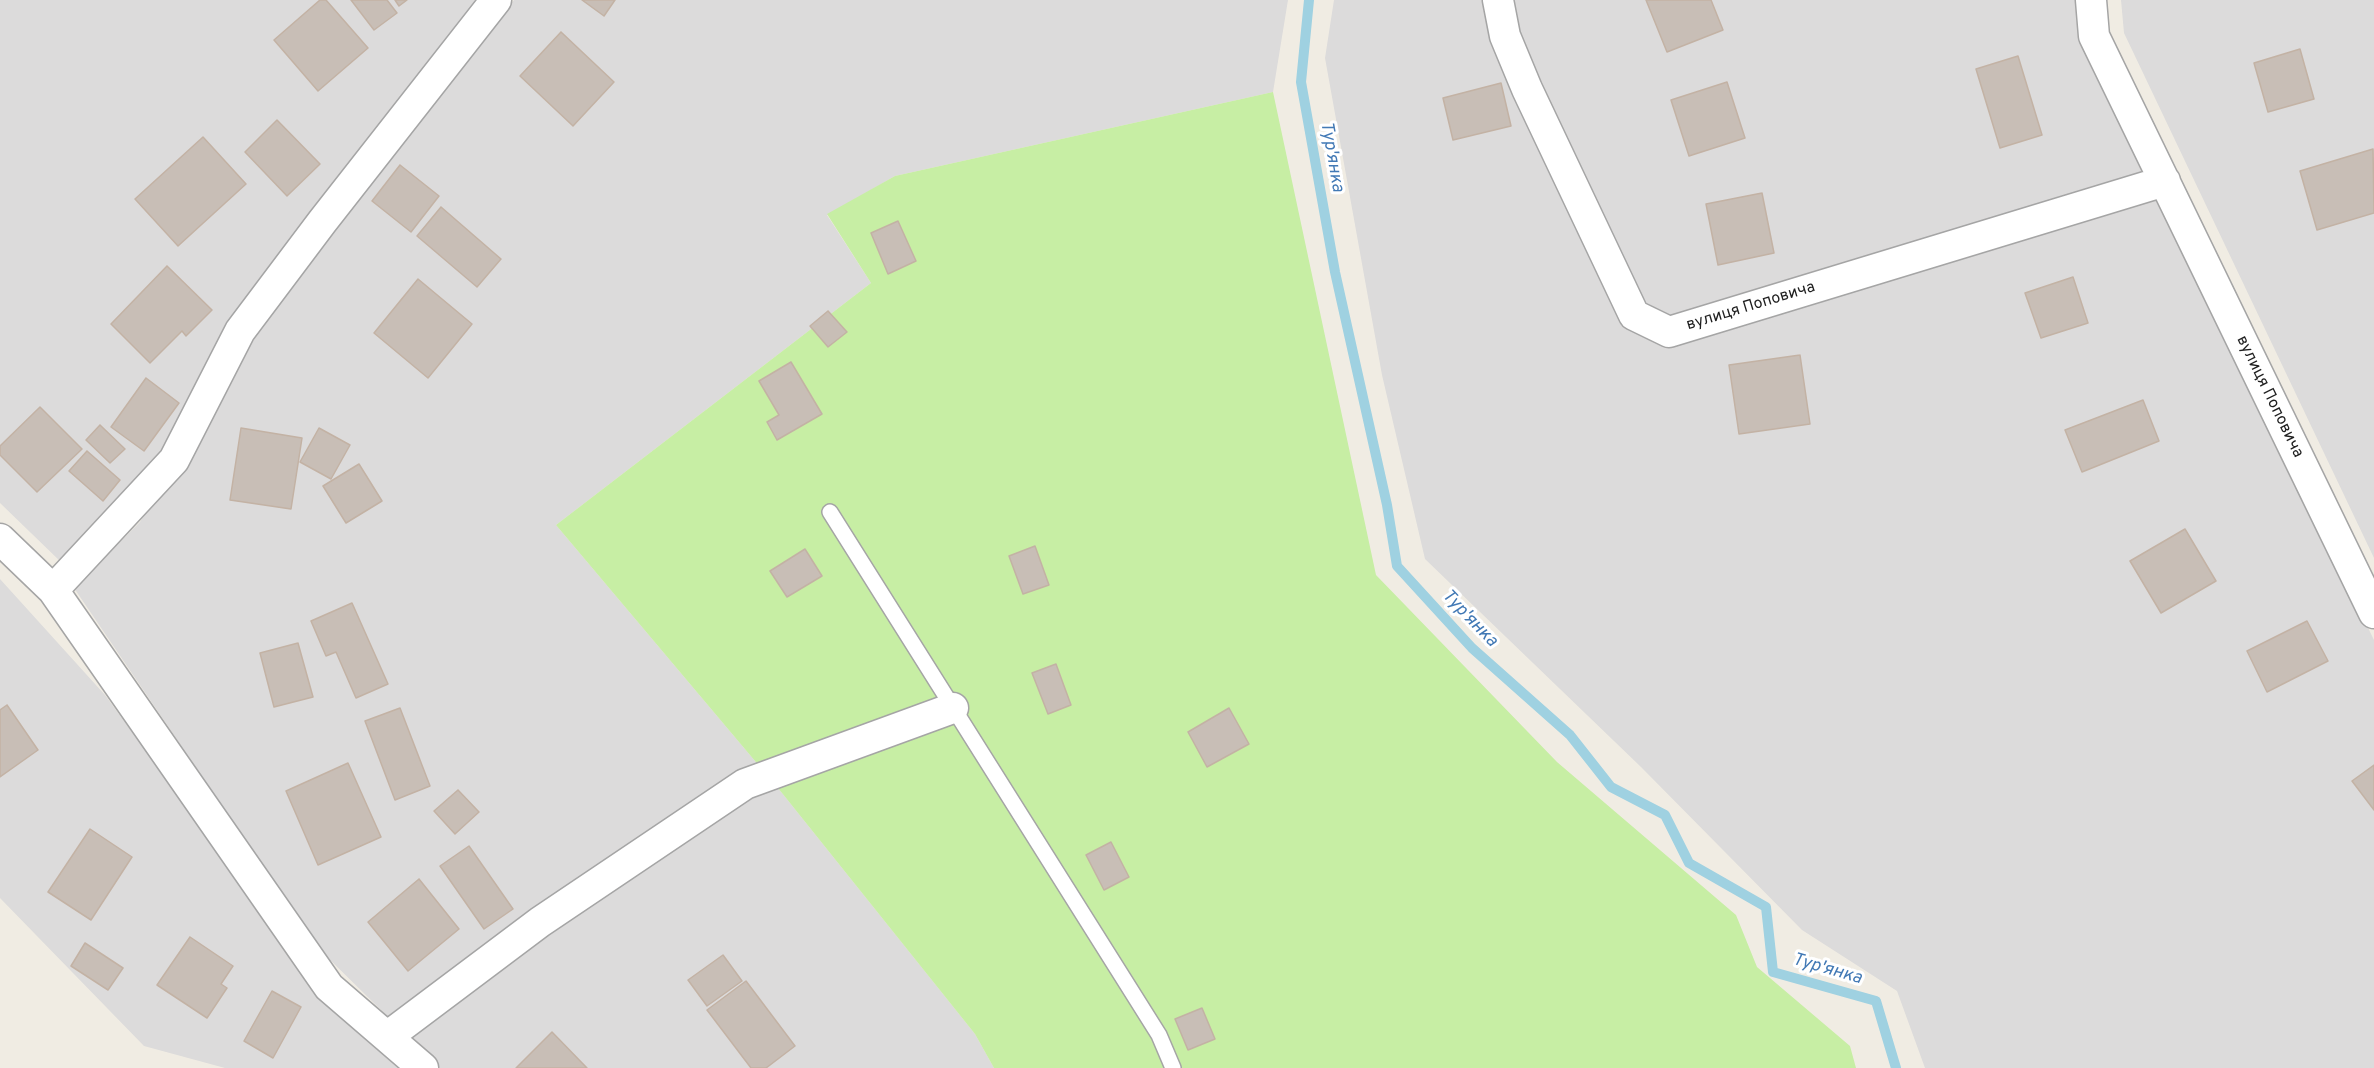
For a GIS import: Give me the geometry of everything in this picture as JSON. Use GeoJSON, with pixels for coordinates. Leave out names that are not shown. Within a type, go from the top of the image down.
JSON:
{"type":"FeatureCollection","features":[{"type":"Feature","properties":{"kind":"street"},"geometry":{"type":"LineString","coordinates":[[53,590],[174,460],[240,331],[322,222],[496,0]]}},
{"type":"Feature","properties":{"kind":"street","name":"вулиця Поповича"},"geometry":{"type":"LineString","coordinates":[[1498,0],[1505,36],[1527,89],[1634,315],[1669,332],[2165,181]]}},
{"type":"Feature","properties":{"kind":"street","name":"вулиця Поповича"},"geometry":{"type":"LineString","coordinates":[[2091,0],[2094,36],[2374,613]]}},
{"type":"Feature","properties":{"kind":"street"},"geometry":{"type":"LineString","coordinates":[[0,539],[53,590],[328,987],[423,1068]]}},
{"type":"Feature","properties":{"kind":"street"},"geometry":{"type":"LineString","coordinates":[[387,1037],[540,922],[745,784],[953,708]]}},
{"type":"Feature","properties":{"kind":"lane"},"geometry":{"type":"LineString","coordinates":[[830,512],[1159,1035],[1173,1068]]}},
{"type":"Feature","properties":{"kind":"shaded area"},"geometry":{"type":"Polygon","coordinates":[[[0,0],[481,0],[249,294],[199,379],[167,452],[62,563],[0,503],[0,0]]]}},
{"type":"Feature","properties":{"kind":"shaded area"},"geometry":{"type":"Polygon","coordinates":[[[514,0],[1288,0],[1273,92],[895,176],[827,215],[871,283],[556,525],[782,793],[975,1034],[994,1068],[440,1068],[320,950],[74,588],[140,522],[233,369],[327,238],[514,0]]]}},
{"type":"Feature","properties":{"kind":"shaded area"},"geometry":{"type":"Polygon","coordinates":[[[1334,0],[2078,0],[2081,43],[2374,640],[2374,1068],[1925,1068],[1897,991],[1802,930],[1641,767],[1425,559],[1382,375],[1325,58],[1334,0]]]}},
{"type":"Feature","properties":{"kind":"shaded area"},"geometry":{"type":"Polygon","coordinates":[[[2121,0],[2374,0],[2374,558],[2124,33],[2121,0]]]}},
{"type":"Feature","properties":{"kind":"shaded area"},"geometry":{"type":"Polygon","coordinates":[[[0,579],[105,695],[321,991],[400,1068],[225,1068],[144,1046],[0,898],[0,579]]]}},
{"type":"Feature","properties":{"kind":"green space"},"geometry":{"type":"Polygon","coordinates":[[[1273,92],[1376,575],[1557,762],[1736,915],[1757,967],[1850,1046],[1856,1068],[994,1068],[975,1034],[782,793],[556,525],[871,283],[827,214],[895,176],[1273,92]]]}},
{"type":"Feature","properties":{"kind":"building"},"geometry":{"type":"Polygon","coordinates":[[[320,0],[326,0],[368,48],[318,91],[274,40],[320,0]]]}},
{"type":"Feature","properties":{"kind":"building"},"geometry":{"type":"Polygon","coordinates":[[[351,0],[387,0],[397,13],[374,30],[351,0]]]}},
{"type":"Feature","properties":{"kind":"building"},"geometry":{"type":"Polygon","coordinates":[[[395,0],[407,0],[399,6],[395,0]]]}},
{"type":"Feature","properties":{"kind":"building"},"geometry":{"type":"Polygon","coordinates":[[[582,0],[615,0],[604,16],[582,0]]]}},
{"type":"Feature","properties":{"kind":"building"},"geometry":{"type":"Polygon","coordinates":[[[1646,0],[1711,0],[1723,30],[1667,52],[1646,0]]]}},
{"type":"Feature","properties":{"kind":"building"},"geometry":{"type":"Polygon","coordinates":[[[561,32],[614,82],[573,126],[520,76],[561,32]]]}},
{"type":"Feature","properties":{"kind":"building"},"geometry":{"type":"Polygon","coordinates":[[[2300,49],[2314,99],[2268,112],[2254,63],[2300,49]]]}},
{"type":"Feature","properties":{"kind":"building"},"geometry":{"type":"Polygon","coordinates":[[[2018,56],[2042,135],[2000,148],[1976,69],[2018,56]]]}},
{"type":"Feature","properties":{"kind":"building"},"geometry":{"type":"Polygon","coordinates":[[[1727,82],[1745,138],[1689,156],[1671,100],[1727,82]]]}},
{"type":"Feature","properties":{"kind":"building"},"geometry":{"type":"Polygon","coordinates":[[[1501,83],[1511,126],[1453,140],[1443,98],[1501,83]]]}},
{"type":"Feature","properties":{"kind":"building"},"geometry":{"type":"Polygon","coordinates":[[[277,120],[320,164],[287,196],[245,152],[277,120]]]}},
{"type":"Feature","properties":{"kind":"building"},"geometry":{"type":"Polygon","coordinates":[[[203,137],[246,184],[178,246],[135,199],[203,137]]]}},
{"type":"Feature","properties":{"kind":"building"},"geometry":{"type":"Polygon","coordinates":[[[2373,149],[2374,213],[2317,230],[2300,171],[2373,149]]]}},
{"type":"Feature","properties":{"kind":"building"},"geometry":{"type":"Polygon","coordinates":[[[400,165],[439,196],[411,232],[372,201],[400,165]]]}},
{"type":"Feature","properties":{"kind":"building"},"geometry":{"type":"Polygon","coordinates":[[[1762,193],[1774,253],[1718,265],[1706,204],[1762,193]]]}},
{"type":"Feature","properties":{"kind":"building"},"geometry":{"type":"Polygon","coordinates":[[[441,207],[501,259],[477,287],[417,236],[441,207]]]}},
{"type":"Feature","properties":{"kind":"building"},"geometry":{"type":"Polygon","coordinates":[[[898,221],[916,261],[888,274],[871,233],[898,221]]]}},
{"type":"Feature","properties":{"kind":"building"},"geometry":{"type":"Polygon","coordinates":[[[167,266],[212,310],[186,336],[182,331],[150,363],[111,324],[167,266]]]}},
{"type":"Feature","properties":{"kind":"building"},"geometry":{"type":"Polygon","coordinates":[[[2073,277],[2088,323],[2041,338],[2025,293],[2073,277]]]}},
{"type":"Feature","properties":{"kind":"building"},"geometry":{"type":"Polygon","coordinates":[[[418,279],[472,324],[428,378],[374,333],[418,279]]]}},
{"type":"Feature","properties":{"kind":"building"},"geometry":{"type":"Polygon","coordinates":[[[828,311],[847,332],[828,347],[810,326],[828,311]]]}},
{"type":"Feature","properties":{"kind":"building"},"geometry":{"type":"Polygon","coordinates":[[[1800,355],[1810,424],[1739,434],[1729,365],[1800,355]]]}},
{"type":"Feature","properties":{"kind":"building"},"geometry":{"type":"Polygon","coordinates":[[[791,362],[822,414],[777,440],[767,422],[779,415],[759,381],[791,362]]]}},
{"type":"Feature","properties":{"kind":"building"},"geometry":{"type":"Polygon","coordinates":[[[146,378],[179,403],[144,451],[111,427],[146,378]]]}},
{"type":"Feature","properties":{"kind":"building"},"geometry":{"type":"Polygon","coordinates":[[[2143,400],[2159,441],[2082,472],[2065,430],[2143,400]]]}},
{"type":"Feature","properties":{"kind":"building"},"geometry":{"type":"Polygon","coordinates":[[[40,407],[82,449],[37,492],[0,455],[0,446],[40,407]]]}},
{"type":"Feature","properties":{"kind":"building"},"geometry":{"type":"Polygon","coordinates":[[[100,425],[125,449],[110,463],[86,440],[100,425]]]}},
{"type":"Feature","properties":{"kind":"building"},"geometry":{"type":"Polygon","coordinates":[[[241,428],[302,438],[291,509],[230,500],[241,428]]]}},
{"type":"Feature","properties":{"kind":"building"},"geometry":{"type":"Polygon","coordinates":[[[319,428],[350,445],[331,479],[300,462],[319,428]]]}},
{"type":"Feature","properties":{"kind":"building"},"geometry":{"type":"Polygon","coordinates":[[[87,451],[120,480],[103,501],[69,471],[87,451]]]}},
{"type":"Feature","properties":{"kind":"building"},"geometry":{"type":"Polygon","coordinates":[[[359,464],[382,501],[346,523],[323,486],[359,464]]]}},
{"type":"Feature","properties":{"kind":"building"},"geometry":{"type":"Polygon","coordinates":[[[2185,529],[2216,581],[2161,613],[2130,561],[2185,529]]]}},
{"type":"Feature","properties":{"kind":"building"},"geometry":{"type":"Polygon","coordinates":[[[1035,546],[1049,585],[1023,594],[1009,556],[1035,546]]]}},
{"type":"Feature","properties":{"kind":"building"},"geometry":{"type":"Polygon","coordinates":[[[805,549],[822,576],[787,597],[770,571],[805,549]]]}},
{"type":"Feature","properties":{"kind":"building"},"geometry":{"type":"Polygon","coordinates":[[[352,603],[388,684],[356,698],[336,652],[326,656],[311,621],[352,603]]]}},
{"type":"Feature","properties":{"kind":"building"},"geometry":{"type":"Polygon","coordinates":[[[2307,621],[2328,661],[2267,692],[2247,651],[2307,621]]]}},
{"type":"Feature","properties":{"kind":"building"},"geometry":{"type":"Polygon","coordinates":[[[298,643],[313,697],[274,707],[260,653],[298,643]]]}},
{"type":"Feature","properties":{"kind":"building"},"geometry":{"type":"Polygon","coordinates":[[[1056,664],[1071,705],[1048,714],[1032,673],[1056,664]]]}},
{"type":"Feature","properties":{"kind":"building"},"geometry":{"type":"Polygon","coordinates":[[[7,705],[38,750],[0,777],[0,710],[7,705]]]}},
{"type":"Feature","properties":{"kind":"building"},"geometry":{"type":"Polygon","coordinates":[[[400,708],[430,786],[395,800],[365,721],[400,708]]]}},
{"type":"Feature","properties":{"kind":"building"},"geometry":{"type":"Polygon","coordinates":[[[1229,708],[1249,744],[1207,767],[1188,732],[1229,708]]]}},
{"type":"Feature","properties":{"kind":"building"},"geometry":{"type":"Polygon","coordinates":[[[348,763],[381,837],[318,865],[286,791],[348,763]]]}},
{"type":"Feature","properties":{"kind":"building"},"geometry":{"type":"Polygon","coordinates":[[[2374,765],[2374,810],[2352,781],[2374,765]]]}},
{"type":"Feature","properties":{"kind":"building"},"geometry":{"type":"Polygon","coordinates":[[[458,790],[479,812],[455,834],[434,811],[458,790]]]}},
{"type":"Feature","properties":{"kind":"building"},"geometry":{"type":"Polygon","coordinates":[[[90,829],[132,857],[91,920],[48,892],[90,829]]]}},
{"type":"Feature","properties":{"kind":"building"},"geometry":{"type":"Polygon","coordinates":[[[1111,842],[1129,877],[1104,890],[1086,855],[1111,842]]]}},
{"type":"Feature","properties":{"kind":"building"},"geometry":{"type":"Polygon","coordinates":[[[469,846],[513,909],[484,929],[440,866],[469,846]]]}},
{"type":"Feature","properties":{"kind":"building"},"geometry":{"type":"Polygon","coordinates":[[[419,879],[459,929],[408,971],[368,922],[419,879]]]}},
{"type":"Feature","properties":{"kind":"building"},"geometry":{"type":"Polygon","coordinates":[[[190,937],[233,966],[221,984],[227,988],[207,1018],[157,985],[190,937]]]}},
{"type":"Feature","properties":{"kind":"building"},"geometry":{"type":"Polygon","coordinates":[[[85,943],[123,968],[108,990],[71,966],[85,943]]]}},
{"type":"Feature","properties":{"kind":"building"},"geometry":{"type":"Polygon","coordinates":[[[723,955],[742,981],[707,1006],[688,980],[723,955]]]}},
{"type":"Feature","properties":{"kind":"building"},"geometry":{"type":"Polygon","coordinates":[[[746,981],[795,1046],[766,1068],[751,1068],[707,1010],[746,981]]]}},
{"type":"Feature","properties":{"kind":"building"},"geometry":{"type":"Polygon","coordinates":[[[272,991],[301,1007],[273,1058],[244,1041],[272,991]]]}},
{"type":"Feature","properties":{"kind":"building"},"geometry":{"type":"Polygon","coordinates":[[[1202,1008],[1215,1039],[1188,1050],[1175,1019],[1202,1008]]]}},
{"type":"Feature","properties":{"kind":"building"},"geometry":{"type":"Polygon","coordinates":[[[552,1032],[587,1068],[516,1068],[552,1032]]]}},
{"type":"Feature","properties":{"kind":"waterway","name":"Тур'янка"},"geometry":{"type":"LineString","coordinates":[[1309,0],[1301,82],[1335,272],[1387,505],[1397,566],[1472,648],[1570,735],[1611,787],[1665,815],[1689,863],[1766,907],[1773,972],[1876,1001],[1896,1068]]}}]}
